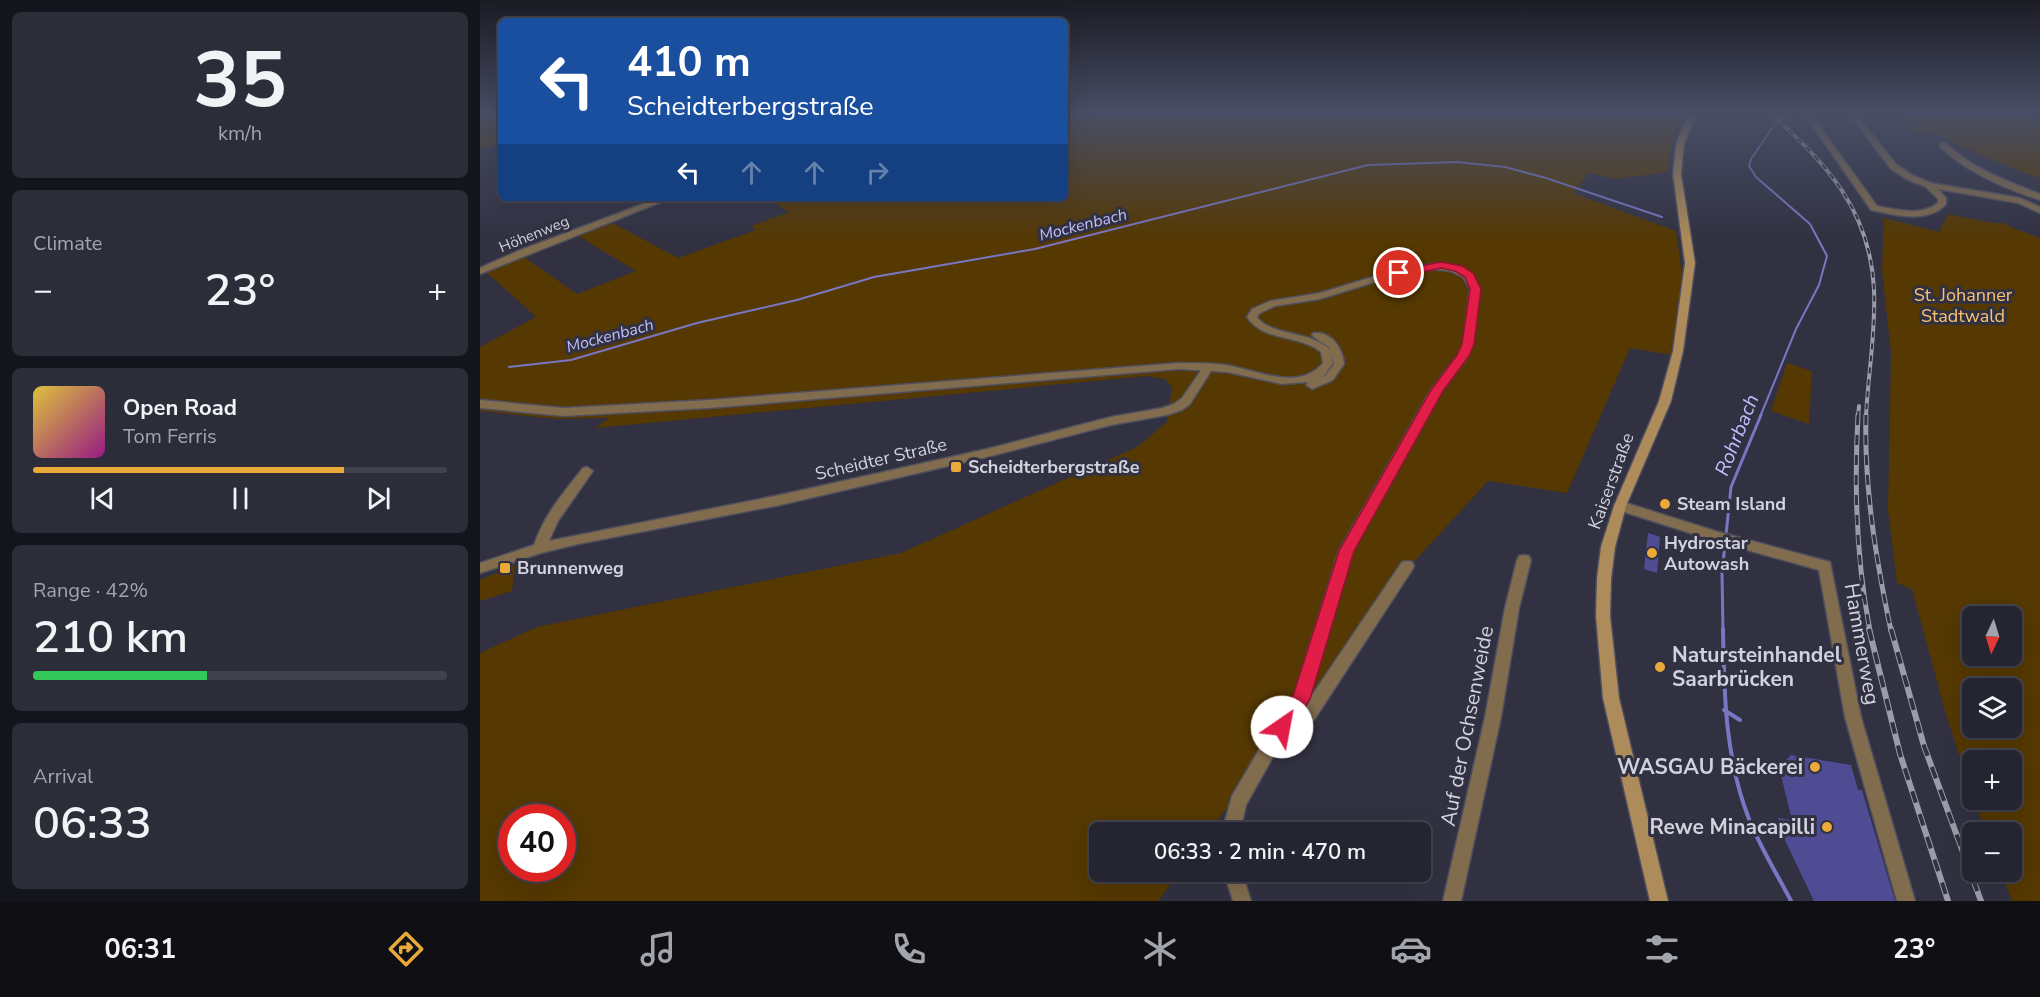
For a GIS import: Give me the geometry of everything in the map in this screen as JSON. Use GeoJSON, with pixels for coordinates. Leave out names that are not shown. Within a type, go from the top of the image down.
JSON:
{"type":"FeatureCollection","features":[{"type":"Feature","properties":{"kind":"main road","name":"Kaiserstraße"},"geometry":{"type":"LineString","coordinates":[[1659,901],[1618,733],[1608,673],[1604,579],[1608,547],[1620,506],[1665,401],[1678,351],[1690,263],[1677,174],[1679,156]]}},
{"type":"Feature","properties":{"kind":"street"},"geometry":{"type":"LineString","coordinates":[[1838,156],[1874,208],[1928,213],[1937,210],[1942,204],[1942,198],[1929,185]]}},
{"type":"Feature","properties":{"kind":"street"},"geometry":{"type":"LineString","coordinates":[[1886,156],[1897,170],[1929,185],[2020,201],[2040,210]]}},
{"type":"Feature","properties":{"kind":"street"},"geometry":{"type":"LineString","coordinates":[[1955,156],[2040,197]]}},
{"type":"Feature","properties":{"kind":"street","name":"Höhenweg"},"geometry":{"type":"LineString","coordinates":[[480,271],[530,249],[659,201]]}},
{"type":"Feature","properties":{"kind":"street"},"geometry":{"type":"LineString","coordinates":[[480,404],[564,412],[709,404],[1149,368],[1208,368],[1284,387],[1299,387],[1319,383],[1329,378],[1339,364],[1337,349],[1325,338],[1309,332],[1258,326],[1253,320],[1252,313],[1262,305],[1315,298],[1421,268],[1441,265],[1459,268],[1469,275],[1475,289],[1472,322],[1466,350],[1437,390],[1346,551],[1301,699],[1273,741],[1238,802],[1233,822]]}},
{"type":"Feature","properties":{"kind":"street","name":"Scheidter Straße"},"geometry":{"type":"LineString","coordinates":[[480,568],[540,548],[780,500],[987,453],[1111,421],[1162,412],[1178,407],[1186,401],[1208,368]]}},
{"type":"Feature","properties":{"kind":"street"},"geometry":{"type":"LineString","coordinates":[[540,548],[544,532],[551,520],[587,471]]}},
{"type":"Feature","properties":{"kind":"street","name":"Hammerweg"},"geometry":{"type":"LineString","coordinates":[[1620,506],[1715,536],[1825,566],[1853,717],[1906,901]]}},
{"type":"Feature","properties":{"kind":"street","name":"Auf der Ochsenweide"},"geometry":{"type":"LineString","coordinates":[[1452,901],[1499,681],[1513,592],[1524,560]]}},
{"type":"Feature","properties":{"kind":"street"},"geometry":{"type":"LineString","coordinates":[[1273,741],[1308,715],[1407,566]]}},
{"type":"Feature","properties":{"kind":"street"},"geometry":{"type":"LineString","coordinates":[[1236,882],[1242,901]]}},
{"type":"Feature","properties":{"kind":"green space"},"geometry":{"type":"Polygon","coordinates":[[[1068,156],[1670,156],[1668,172],[1615,179],[1589,173],[1573,193],[1676,231],[1683,282],[1672,355],[1630,348],[1567,493],[1488,481],[1401,576],[1216,822],[1089,822],[1089,882],[1172,882],[1158,901],[480,901],[480,653],[537,627],[901,553],[1137,447],[1167,422],[1172,387],[1165,379],[1147,376],[595,428],[609,418],[556,419],[480,411],[480,347],[536,317],[485,271],[521,255],[577,294],[636,271],[575,234],[609,221],[678,258],[756,230],[751,226],[789,212],[772,201],[1068,201],[1068,156]]]}},
{"type":"Feature","properties":{"kind":"green space"},"geometry":{"type":"Polygon","coordinates":[[[1983,156],[2040,156],[2040,179],[1983,156]]]}},
{"type":"Feature","properties":{"kind":"green space","name":"St. Johanner Stadtwald"},"geometry":{"type":"Polygon","coordinates":[[[1948,214],[1993,223],[2005,223],[2040,239],[2040,901],[2012,901],[2005,882],[2022,882],[2022,822],[1982,822],[1978,810],[2022,810],[2022,750],[1962,750],[1962,764],[1945,711],[1912,589],[1897,583],[1888,510],[1891,353],[1882,271],[1884,218],[1939,232],[1948,214]]]}},
{"type":"Feature","properties":{"kind":"green space"},"geometry":{"type":"Polygon","coordinates":[[[1787,363],[1812,371],[1809,424],[1771,411],[1787,363]]]}},
{"type":"Feature","properties":{"kind":"green space"},"geometry":{"type":"Polygon","coordinates":[[[515,565],[512,591],[480,601],[480,580],[515,565]]]}},
{"type":"Feature","properties":{"kind":"building","name":"Hydrostar Autowash"},"geometry":{"type":"Polygon","coordinates":[[[1648,533],[1660,537],[1657,573],[1644,569],[1648,533]]]}},
{"type":"Feature","properties":{"kind":"building","name":"Rewe Minacapilli"},"geometry":{"type":"Polygon","coordinates":[[[1791,755],[1851,765],[1858,790],[1862,790],[1895,901],[1814,901],[1782,834],[1778,818],[1792,820],[1779,767],[1791,755]]]}},
{"type":"Feature","properties":{"kind":"waterway","name":"Rohrbach"},"geometry":{"type":"LineString","coordinates":[[1753,156],[1749,166],[1756,177],[1810,224],[1827,256],[1819,285],[1796,329],[1760,417]]}},
{"type":"Feature","properties":{"kind":"waterway","name":"Mockenbach"},"geometry":{"type":"LineString","coordinates":[[509,367],[571,360],[697,323],[797,300],[874,277],[1035,249],[1368,165],[1457,162],[1505,167],[1546,178],[1662,217]]}},
{"type":"Feature","properties":{"kind":"waterway","name":"Rohrbach"},"geometry":{"type":"LineString","coordinates":[[1723,631],[1722,573],[1731,487],[1761,415]]}},
{"type":"Feature","properties":{"kind":"waterway","name":"Rohrbach"},"geometry":{"type":"LineString","coordinates":[[1723,629],[1726,711]]}},
{"type":"Feature","properties":{"kind":"waterway"},"geometry":{"type":"LineString","coordinates":[[1726,711],[1740,720]]}},
{"type":"Feature","properties":{"kind":"waterway","name":"Rohrbach"},"geometry":{"type":"LineString","coordinates":[[1726,711],[1730,749],[1741,796],[1753,829],[1791,901]]}},
{"type":"Feature","properties":{"kind":"railway"},"geometry":{"type":"LineString","coordinates":[[1814,156],[1842,191],[1854,212],[1864,235],[1871,261],[1874,289],[1873,337],[1866,417]]}},
{"type":"Feature","properties":{"kind":"railway"},"geometry":{"type":"LineString","coordinates":[[1858,417],[1859,406]]}},
{"type":"Feature","properties":{"kind":"railway"},"geometry":{"type":"LineString","coordinates":[[1858,415],[1857,523],[1870,631]]}},
{"type":"Feature","properties":{"kind":"railway"},"geometry":{"type":"LineString","coordinates":[[1866,417],[1867,469],[1872,523],[1891,631]]}},
{"type":"Feature","properties":{"kind":"railway"},"geometry":{"type":"LineString","coordinates":[[1869,629],[1900,754],[1948,901]]}},
{"type":"Feature","properties":{"kind":"railway"},"geometry":{"type":"LineString","coordinates":[[1891,629],[1924,746],[1981,901]]}},
{"type":"Feature","properties":{"kind":"place","name":"Scheidterbergstraße"},"geometry":{"type":"Point","coordinates":[956,467]}},
{"type":"Feature","properties":{"kind":"place","name":"Steam Island"},"geometry":{"type":"Point","coordinates":[1665,504]}},
{"type":"Feature","properties":{"kind":"place","name":"Hydrostar Autowash"},"geometry":{"type":"Point","coordinates":[1652,553]}},
{"type":"Feature","properties":{"kind":"place","name":"Brunnenweg"},"geometry":{"type":"Point","coordinates":[505,568]}},
{"type":"Feature","properties":{"kind":"place","name":"Natursteinhandel Saarbrücken"},"geometry":{"type":"Point","coordinates":[1660,667]}},
{"type":"Feature","properties":{"kind":"place","name":"WASGAU Bäckerei"},"geometry":{"type":"Point","coordinates":[1815,767]}},
{"type":"Feature","properties":{"kind":"place","name":"Rewe Minacapilli"},"geometry":{"type":"Point","coordinates":[1827,827]}},
{"type":"Feature","properties":{"kind":"route"},"geometry":{"type":"LineString","coordinates":[[1282,727],[1301,699],[1346,551],[1367,512],[1388,481],[1437,390],[1463,356],[1468,344],[1475,289],[1474,281],[1469,275],[1459,268],[1441,265],[1399,273]]}}]}
